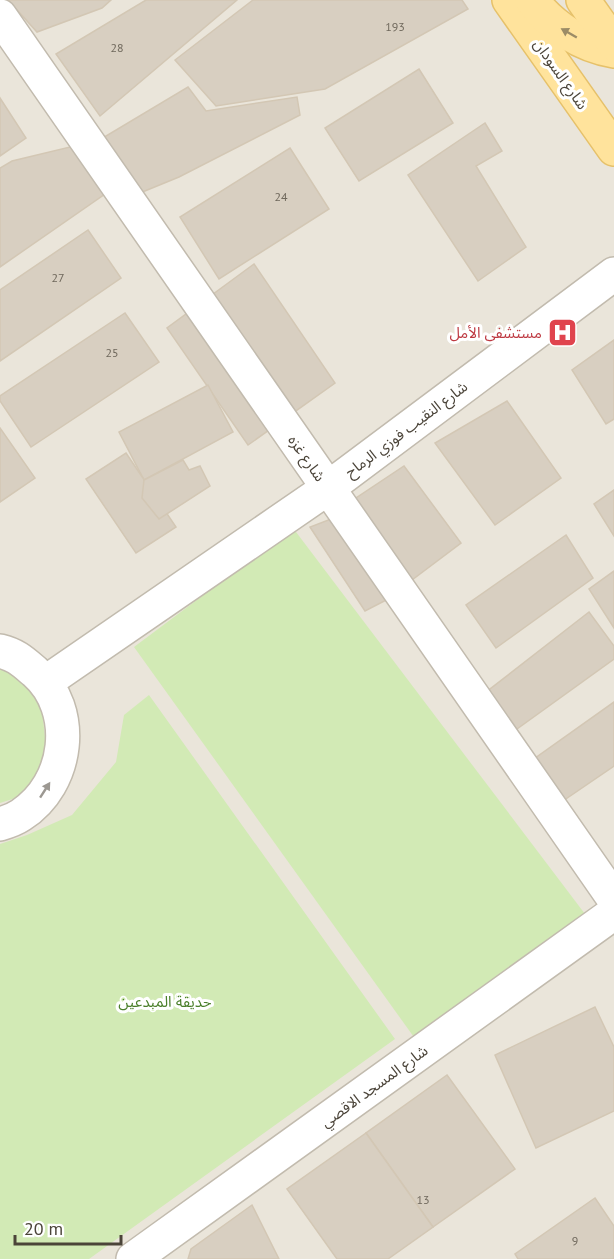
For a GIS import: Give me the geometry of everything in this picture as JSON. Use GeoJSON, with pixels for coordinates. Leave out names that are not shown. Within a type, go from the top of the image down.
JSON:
{"type":"FeatureCollection","features":[{"type":"Feature","properties":{"kind":"main road","name":"شارع السودان"},"geometry":{"type":"LineString","coordinates":[[508,0],[614,148]]}},
{"type":"Feature","properties":{"kind":"main road"},"geometry":{"type":"LineString","coordinates":[[532,0],[541,12],[565,32],[603,49],[614,51]]}},
{"type":"Feature","properties":{"kind":"main road"},"geometry":{"type":"LineString","coordinates":[[584,0],[614,44]]}},
{"type":"Feature","properties":{"kind":"street","name":"شارع غزه"},"geometry":{"type":"LineString","coordinates":[[0,16],[614,899]]}},
{"type":"Feature","properties":{"kind":"street","name":"شارع النقيب فوزي الرماح"},"geometry":{"type":"LineString","coordinates":[[46,682],[328,488],[614,274]]}},
{"type":"Feature","properties":{"kind":"street"},"geometry":{"type":"LineString","coordinates":[[0,651],[14,654],[46,682],[60,709],[64,739],[58,769],[43,795],[21,816],[0,825]]}},
{"type":"Feature","properties":{"kind":"street","name":"شارع المسجد الاقصي"},"geometry":{"type":"LineString","coordinates":[[133,1259],[614,913]]}},
{"type":"Feature","properties":{"kind":"shaded area"},"geometry":{"type":"Polygon","coordinates":[[[0,0],[614,0],[614,1259],[0,1259],[0,0]]]}},
{"type":"Feature","properties":{"kind":"green space"},"geometry":{"type":"Polygon","coordinates":[[[293,528],[585,914],[416,1040],[134,647],[293,528]]]}},
{"type":"Feature","properties":{"kind":"green space"},"geometry":{"type":"Polygon","coordinates":[[[0,668],[23,674],[41,699],[47,756],[22,796],[0,803],[0,668]]]}},
{"type":"Feature","properties":{"kind":"green space","name":"حديقة المبدعين"},"geometry":{"type":"Polygon","coordinates":[[[149,695],[395,1039],[89,1259],[0,1259],[0,844],[72,815],[116,762],[124,715],[149,695]]]}},
{"type":"Feature","properties":{"kind":"building"},"geometry":{"type":"Polygon","coordinates":[[[8,0],[111,0],[102,8],[37,32],[8,0]]]}},
{"type":"Feature","properties":{"kind":"building"},"geometry":{"type":"Polygon","coordinates":[[[146,0],[237,0],[100,116],[56,54],[146,0]]]}},
{"type":"Feature","properties":{"kind":"building"},"geometry":{"type":"Polygon","coordinates":[[[253,0],[462,0],[468,9],[325,89],[216,106],[175,60],[253,0]]]}},
{"type":"Feature","properties":{"kind":"building"},"geometry":{"type":"Polygon","coordinates":[[[419,69],[453,123],[359,181],[325,128],[419,69]]]}},
{"type":"Feature","properties":{"kind":"building"},"geometry":{"type":"Polygon","coordinates":[[[188,87],[206,111],[297,97],[300,115],[179,177],[135,195],[96,142],[188,87]]]}},
{"type":"Feature","properties":{"kind":"building"},"geometry":{"type":"Polygon","coordinates":[[[0,98],[26,138],[0,156],[0,98]]]}},
{"type":"Feature","properties":{"kind":"building"},"geometry":{"type":"Polygon","coordinates":[[[485,123],[502,151],[476,166],[526,247],[478,281],[408,175],[485,123]]]}},
{"type":"Feature","properties":{"kind":"building"},"geometry":{"type":"Polygon","coordinates":[[[74,146],[105,194],[0,267],[0,168],[12,161],[74,146]]]}},
{"type":"Feature","properties":{"kind":"building"},"geometry":{"type":"Polygon","coordinates":[[[290,148],[329,209],[219,279],[180,217],[290,148]]]}},
{"type":"Feature","properties":{"kind":"building"},"geometry":{"type":"Polygon","coordinates":[[[88,230],[121,278],[0,361],[0,290],[88,230]]]}},
{"type":"Feature","properties":{"kind":"building"},"geometry":{"type":"Polygon","coordinates":[[[254,264],[335,383],[248,445],[167,328],[254,264]]]}},
{"type":"Feature","properties":{"kind":"building"},"geometry":{"type":"Polygon","coordinates":[[[125,313],[159,362],[31,447],[0,401],[0,396],[125,313]]]}},
{"type":"Feature","properties":{"kind":"building"},"geometry":{"type":"Polygon","coordinates":[[[614,340],[614,419],[606,424],[572,370],[614,340]]]}},
{"type":"Feature","properties":{"kind":"building"},"geometry":{"type":"Polygon","coordinates":[[[208,385],[233,432],[144,480],[119,432],[208,385]]]}},
{"type":"Feature","properties":{"kind":"building"},"geometry":{"type":"Polygon","coordinates":[[[507,401],[561,478],[495,525],[435,443],[507,401]]]}},
{"type":"Feature","properties":{"kind":"building"},"geometry":{"type":"Polygon","coordinates":[[[0,428],[35,478],[0,502],[0,428]]]}},
{"type":"Feature","properties":{"kind":"building"},"geometry":{"type":"Polygon","coordinates":[[[126,453],[176,527],[136,553],[86,479],[126,453]]]}},
{"type":"Feature","properties":{"kind":"building"},"geometry":{"type":"Polygon","coordinates":[[[183,460],[189,470],[200,466],[210,486],[159,519],[142,498],[144,480],[183,460]]]}},
{"type":"Feature","properties":{"kind":"building"},"geometry":{"type":"Polygon","coordinates":[[[404,466],[461,543],[404,586],[347,504],[404,466]]]}},
{"type":"Feature","properties":{"kind":"building"},"geometry":{"type":"Polygon","coordinates":[[[614,490],[614,536],[594,504],[614,490]]]}},
{"type":"Feature","properties":{"kind":"building"},"geometry":{"type":"Polygon","coordinates":[[[339,516],[396,595],[365,611],[310,527],[339,516]]]}},
{"type":"Feature","properties":{"kind":"building"},"geometry":{"type":"Polygon","coordinates":[[[566,535],[593,578],[496,648],[466,605],[566,535]]]}},
{"type":"Feature","properties":{"kind":"building"},"geometry":{"type":"Polygon","coordinates":[[[614,571],[614,628],[589,589],[614,571]]]}},
{"type":"Feature","properties":{"kind":"building"},"geometry":{"type":"Polygon","coordinates":[[[589,612],[614,646],[614,659],[510,734],[481,696],[589,612]]]}},
{"type":"Feature","properties":{"kind":"building"},"geometry":{"type":"Polygon","coordinates":[[[614,702],[614,766],[557,805],[531,761],[614,702]]]}},
{"type":"Feature","properties":{"kind":"building"},"geometry":{"type":"Polygon","coordinates":[[[595,1007],[614,1047],[614,1111],[536,1148],[495,1055],[595,1007]]]}},
{"type":"Feature","properties":{"kind":"building"},"geometry":{"type":"Polygon","coordinates":[[[447,1075],[515,1169],[433,1227],[366,1133],[447,1075]]]}},
{"type":"Feature","properties":{"kind":"building"},"geometry":{"type":"Polygon","coordinates":[[[366,1133],[433,1227],[388,1259],[337,1259],[287,1189],[366,1133]]]}},
{"type":"Feature","properties":{"kind":"building"},"geometry":{"type":"Polygon","coordinates":[[[595,1198],[614,1226],[614,1259],[518,1259],[515,1254],[595,1198]]]}},
{"type":"Feature","properties":{"kind":"building"},"geometry":{"type":"Polygon","coordinates":[[[252,1205],[279,1259],[188,1259],[191,1249],[252,1205]]]}},
{"type":"Feature","properties":{"kind":"place","name":"مستشفى الأمل"},"geometry":{"type":"Point","coordinates":[563,332]}}]}
